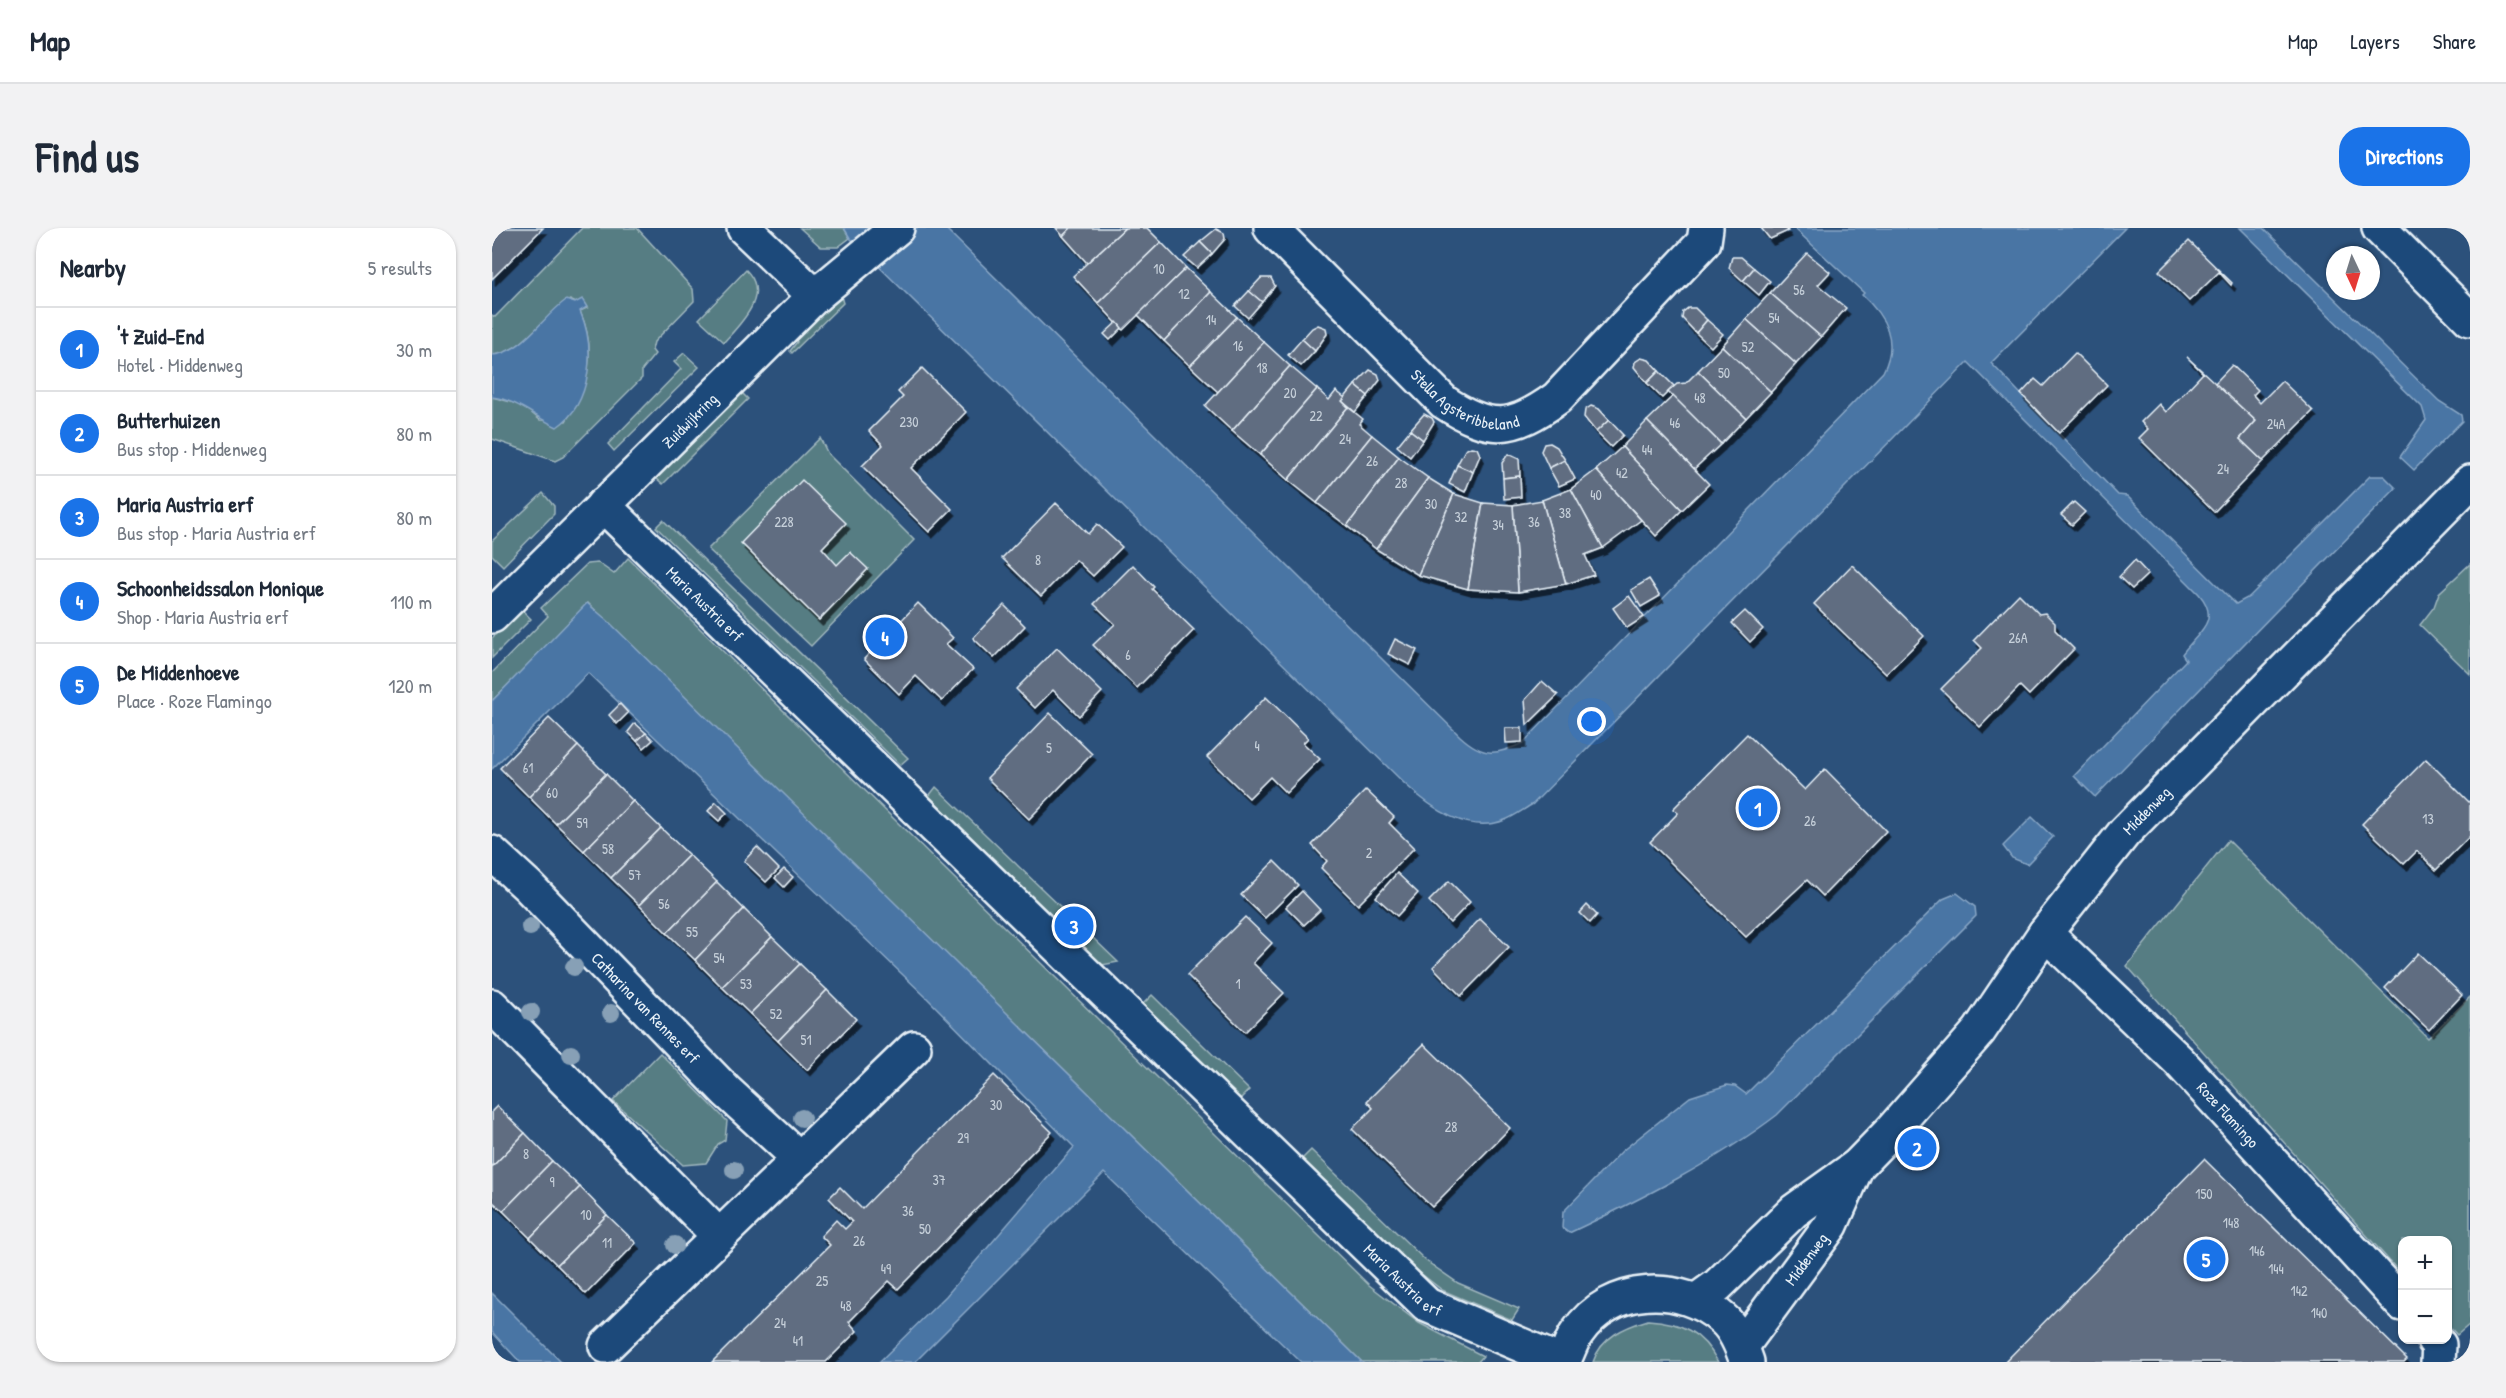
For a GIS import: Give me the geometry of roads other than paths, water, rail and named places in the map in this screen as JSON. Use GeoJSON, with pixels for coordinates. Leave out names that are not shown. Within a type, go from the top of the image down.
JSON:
{"type":"FeatureCollection","features":[{"type":"Feature","properties":{"kind":"street"},"geometry":{"type":"LineString","coordinates":[[744,228],[815,296],[897,228]]}},
{"type":"Feature","properties":{"kind":"street","name":"Stella Agsteribbeland"},"geometry":{"type":"LineString","coordinates":[[1271,228],[1444,402],[1467,417],[1512,424],[1533,416],[1557,398],[1704,242],[1706,228]]}},
{"type":"Feature","properties":{"kind":"street"},"geometry":{"type":"LineString","coordinates":[[2379,228],[2470,319]]}},
{"type":"Feature","properties":{"kind":"street","name":"Zuidwijkring"},"geometry":{"type":"LineString","coordinates":[[492,616],[815,296]]}},
{"type":"Feature","properties":{"kind":"street","name":"Middenweg"},"geometry":{"type":"LineString","coordinates":[[1696,1301],[1717,1286],[1794,1211],[1857,1166],[1979,1031],[2045,933],[2124,833],[2470,482]]}},
{"type":"Feature","properties":{"kind":"street","name":"Maria Austria erf"},"geometry":{"type":"LineString","coordinates":[[603,505],[1427,1305],[1562,1362]]}},
{"type":"Feature","properties":{"kind":"street","name":"Catharina van Rennes erf"},"geometry":{"type":"LineString","coordinates":[[492,853],[528,886],[726,1091],[800,1159]]}},
{"type":"Feature","properties":{"kind":"street","name":"Roze Flamingo"},"geometry":{"type":"LineString","coordinates":[[2045,933],[2179,1060],[2398,1299]]}},
{"type":"Feature","properties":{"kind":"street"},"geometry":{"type":"LineString","coordinates":[[492,1006],[718,1235]]}},
{"type":"Feature","properties":{"kind":"street"},"geometry":{"type":"LineString","coordinates":[[606,1346],[718,1235],[914,1048]]}},
{"type":"Feature","properties":{"kind":"street","name":"Middenweg"},"geometry":{"type":"LineString","coordinates":[[1745,1354],[1831,1225],[1857,1166]]}},
{"type":"Feature","properties":{"kind":"street"},"geometry":{"type":"LineString","coordinates":[[1562,1362],[1577,1332],[1600,1309],[1631,1295],[1664,1292],[1696,1301],[1723,1319],[1745,1354]]}},
{"type":"Feature","properties":{"kind":"street"},"geometry":{"type":"LineString","coordinates":[[2438,1344],[2438,1362]]}},
{"type":"Feature","properties":{"kind":"water"},"geometry":{"type":"Polygon","coordinates":[[[844,228],[945,228],[1460,736],[1484,751],[1498,752],[1523,743],[1883,372],[1888,361],[1890,340],[1888,330],[1878,312],[1862,295],[1864,293],[1794,228],[2125,228],[1991,363],[2118,495],[2127,496],[2236,604],[2249,597],[2370,476],[2384,476],[2396,488],[2095,797],[2074,776],[2186,660],[2182,654],[2205,626],[2208,612],[2199,594],[1968,362],[1533,804],[1505,820],[1491,824],[1464,822],[1438,810],[1405,784],[850,238],[844,228]]]}},
{"type":"Feature","properties":{"kind":"water"},"geometry":{"type":"Polygon","coordinates":[[[2240,228],[2263,228],[2326,290],[2326,300],[2336,300],[2439,401],[2461,415],[2462,421],[2414,470],[2400,457],[2426,420],[2422,407],[2240,228]]]}},
{"type":"Feature","properties":{"kind":"water"},"geometry":{"type":"Polygon","coordinates":[[[582,299],[587,307],[580,311],[588,341],[588,374],[578,404],[569,417],[557,427],[518,405],[492,397],[492,355],[503,353],[523,341],[566,300],[575,303],[582,299]]]}},
{"type":"Feature","properties":{"kind":"water"},"geometry":{"type":"Polygon","coordinates":[[[587,603],[607,620],[1362,1362],[1301,1362],[1104,1173],[915,1362],[879,1362],[946,1296],[1074,1147],[926,997],[588,673],[492,769],[492,701],[587,603]]]}},
{"type":"Feature","properties":{"kind":"water"},"geometry":{"type":"Polygon","coordinates":[[[2032,817],[2053,837],[2027,864],[2012,858],[2003,846],[2032,817]]]}},
{"type":"Feature","properties":{"kind":"water"},"geometry":{"type":"Polygon","coordinates":[[[1957,893],[1975,907],[1976,916],[1777,1115],[1729,1148],[1649,1194],[1569,1233],[1562,1228],[1563,1212],[1622,1151],[1690,1097],[1727,1085],[1735,1086],[1746,1094],[1943,899],[1957,893]]]}},
{"type":"Feature","properties":{"kind":"water"},"geometry":{"type":"Polygon","coordinates":[[[492,1293],[561,1362],[520,1362],[492,1332],[492,1293]]]}},
{"type":"Feature","properties":{"kind":"place","name":"Schoonheidssalon Monique"},"geometry":{"type":"Point","coordinates":[885,637]}},
{"type":"Feature","properties":{"kind":"place","name":"'t Zuid-End"},"geometry":{"type":"Point","coordinates":[1758,808]}},
{"type":"Feature","properties":{"kind":"place","name":"Maria Austria erf"},"geometry":{"type":"Point","coordinates":[1074,926]}},
{"type":"Feature","properties":{"kind":"place","name":"Butterhuizen"},"geometry":{"type":"Point","coordinates":[1917,1148]}},
{"type":"Feature","properties":{"kind":"place","name":"De Middenhoeve"},"geometry":{"type":"Point","coordinates":[2206,1259]}}]}
